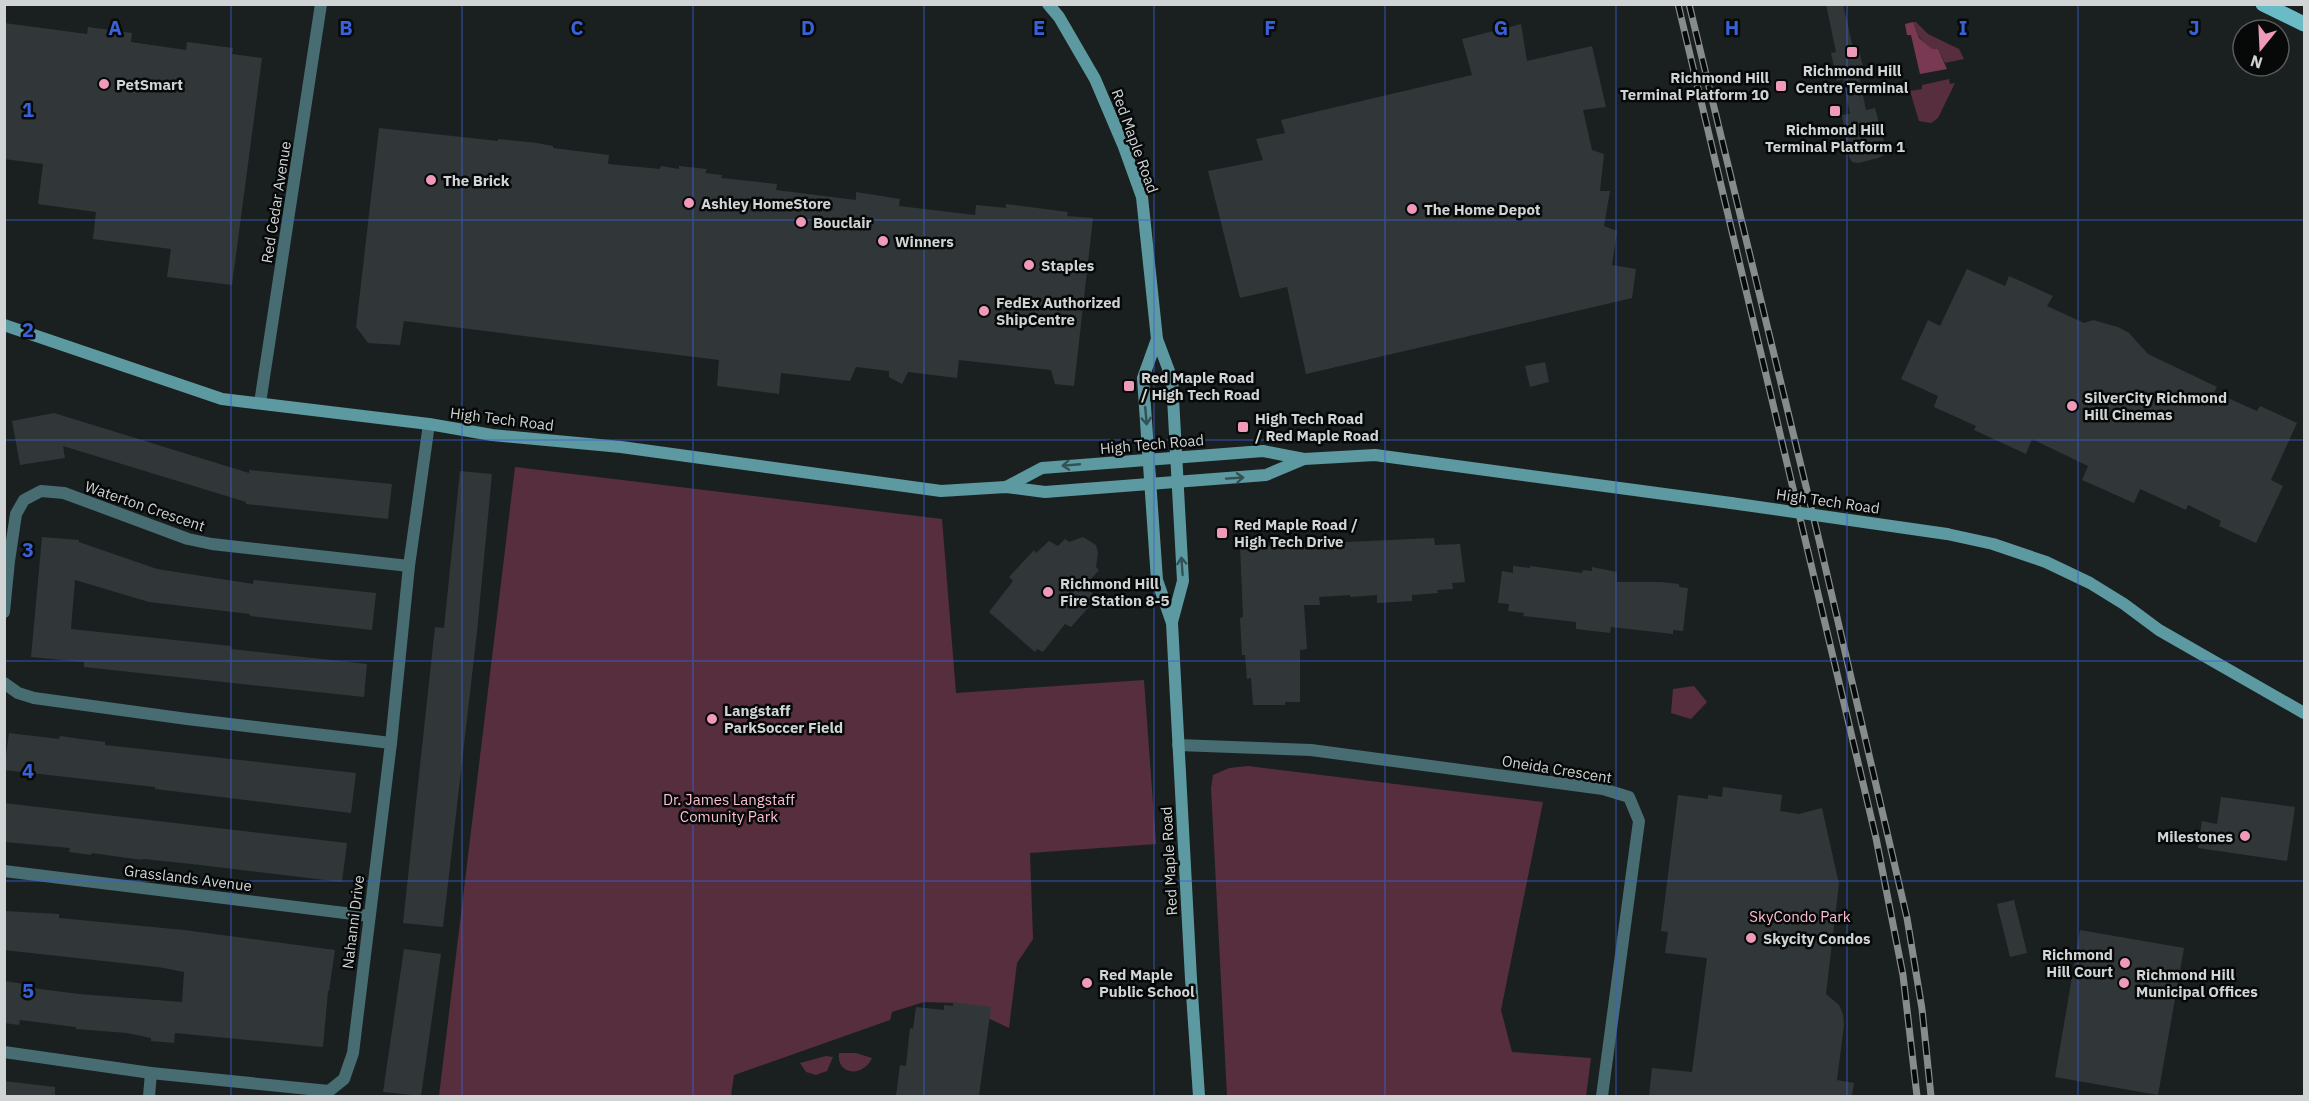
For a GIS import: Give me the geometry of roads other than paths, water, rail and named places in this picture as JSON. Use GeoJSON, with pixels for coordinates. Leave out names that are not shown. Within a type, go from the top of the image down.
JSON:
{"type":"FeatureCollection","features":[{"type":"Feature","properties":{"kind":"main road"},"geometry":{"type":"LineString","coordinates":[[2263,4],[2304,24]]}},
{"type":"Feature","properties":{"kind":"street","name":"Red Cedar Avenue"},"geometry":{"type":"LineString","coordinates":[[260,403],[321,4]]}},
{"type":"Feature","properties":{"kind":"street","name":"Red Maple Road"},"geometry":{"type":"LineString","coordinates":[[1048,4],[1059,17],[1095,79],[1142,197],[1157,339],[1172,379],[1183,581],[1172,623]]}},
{"type":"Feature","properties":{"kind":"street","name":"High Tech Road"},"geometry":{"type":"LineString","coordinates":[[4,325],[222,399],[429,424],[492,435],[621,447],[941,491],[1006,487],[1045,492],[1266,476],[1304,459]]}},
{"type":"Feature","properties":{"kind":"street","name":"Red Maple Road"},"geometry":{"type":"LineString","coordinates":[[1157,339],[1143,378],[1157,580],[1172,623],[1199,1096]]}},
{"type":"Feature","properties":{"kind":"street","name":"Nahanni Drive"},"geometry":{"type":"LineString","coordinates":[[4,1052],[151,1073],[328,1091],[344,1079],[353,1053],[391,743],[409,566],[429,424]]}},
{"type":"Feature","properties":{"kind":"street","name":"High Tech Road"},"geometry":{"type":"LineString","coordinates":[[1006,487],[1042,468],[1177,456],[1263,451],[1304,459],[1375,455],[1731,502],[1947,534],[1994,544],[2046,562],[2090,583],[2159,630],[2304,713]]}},
{"type":"Feature","properties":{"kind":"street","name":"Waterton Crescent"},"geometry":{"type":"LineString","coordinates":[[4,612],[16,514],[24,500],[42,491],[64,493],[188,539],[212,544],[409,566]]}},
{"type":"Feature","properties":{"kind":"street"},"geometry":{"type":"LineString","coordinates":[[4,683],[18,693],[34,698],[391,743]]}},
{"type":"Feature","properties":{"kind":"street","name":"Oneida Crescent"},"geometry":{"type":"LineString","coordinates":[[1178,745],[1311,750],[1603,789],[1629,797],[1639,821],[1602,1096]]}},
{"type":"Feature","properties":{"kind":"street","name":"Grasslands Avenue"},"geometry":{"type":"LineString","coordinates":[[4,871],[369,916]]}},
{"type":"Feature","properties":{"kind":"street"},"geometry":{"type":"LineString","coordinates":[[148,1096],[151,1073]]}},
{"type":"Feature","properties":{"kind":"railway"},"geometry":{"type":"LineString","coordinates":[[1678,4],[1876,838],[1903,975],[1917,1096]]}},
{"type":"Feature","properties":{"kind":"railway"},"geometry":{"type":"LineString","coordinates":[[1689,4],[1819,540],[1907,918],[1922,1009],[1931,1096]]}},
{"type":"Feature","properties":{"kind":"place","name":"Richmond Hill Centre Terminal"},"geometry":{"type":"Point","coordinates":[1852,52]}},
{"type":"Feature","properties":{"kind":"place","name":"PetSmart"},"geometry":{"type":"Point","coordinates":[104,84]}},
{"type":"Feature","properties":{"kind":"place","name":"Richmond Hill Terminal Platform 10"},"geometry":{"type":"Point","coordinates":[1781,86]}},
{"type":"Feature","properties":{"kind":"place","name":"Richmond Hill Terminal Platform 1"},"geometry":{"type":"Point","coordinates":[1835,111]}},
{"type":"Feature","properties":{"kind":"place","name":"The Brick"},"geometry":{"type":"Point","coordinates":[431,180]}},
{"type":"Feature","properties":{"kind":"place","name":"Ashley HomeStore"},"geometry":{"type":"Point","coordinates":[689,203]}},
{"type":"Feature","properties":{"kind":"place","name":"The Home Depot"},"geometry":{"type":"Point","coordinates":[1412,209]}},
{"type":"Feature","properties":{"kind":"place","name":"Bouclair"},"geometry":{"type":"Point","coordinates":[801,222]}},
{"type":"Feature","properties":{"kind":"place","name":"Winners"},"geometry":{"type":"Point","coordinates":[883,241]}},
{"type":"Feature","properties":{"kind":"place","name":"Staples"},"geometry":{"type":"Point","coordinates":[1029,265]}},
{"type":"Feature","properties":{"kind":"place","name":"FedEx Authorized ShipCentre"},"geometry":{"type":"Point","coordinates":[984,311]}},
{"type":"Feature","properties":{"kind":"place","name":"Red Maple Road / High Tech Road"},"geometry":{"type":"Point","coordinates":[1129,386]}},
{"type":"Feature","properties":{"kind":"place","name":"SilverCity Richmond Hill Cinemas"},"geometry":{"type":"Point","coordinates":[2072,406]}},
{"type":"Feature","properties":{"kind":"place","name":"High Tech Road / Red Maple Road"},"geometry":{"type":"Point","coordinates":[1243,427]}},
{"type":"Feature","properties":{"kind":"place","name":"Red Maple Road / High Tech Drive"},"geometry":{"type":"Point","coordinates":[1222,533]}},
{"type":"Feature","properties":{"kind":"place","name":"Richmond Hill Fire Station 8-5"},"geometry":{"type":"Point","coordinates":[1048,592]}},
{"type":"Feature","properties":{"kind":"place","name":"Langstaff ParkSoccer Field"},"geometry":{"type":"Point","coordinates":[712,719]}},
{"type":"Feature","properties":{"kind":"place","name":"Milestones"},"geometry":{"type":"Point","coordinates":[2245,836]}},
{"type":"Feature","properties":{"kind":"place","name":"Skycity Condos"},"geometry":{"type":"Point","coordinates":[1751,938]}},
{"type":"Feature","properties":{"kind":"place","name":"Richmond Hill Court"},"geometry":{"type":"Point","coordinates":[2125,963]}},
{"type":"Feature","properties":{"kind":"place","name":"Red Maple Public School"},"geometry":{"type":"Point","coordinates":[1087,983]}},
{"type":"Feature","properties":{"kind":"place","name":"Richmond Hill Municipal Offices"},"geometry":{"type":"Point","coordinates":[2124,983]}},
{"type":"Feature","properties":{"kind":"park label","name":"Dr. James Langstaff Comunity Park"},"geometry":{"type":"Point","coordinates":[729,808]}},
{"type":"Feature","properties":{"kind":"park label","name":"SkyCondo Park"},"geometry":{"type":"Point","coordinates":[1800,916]}}]}
